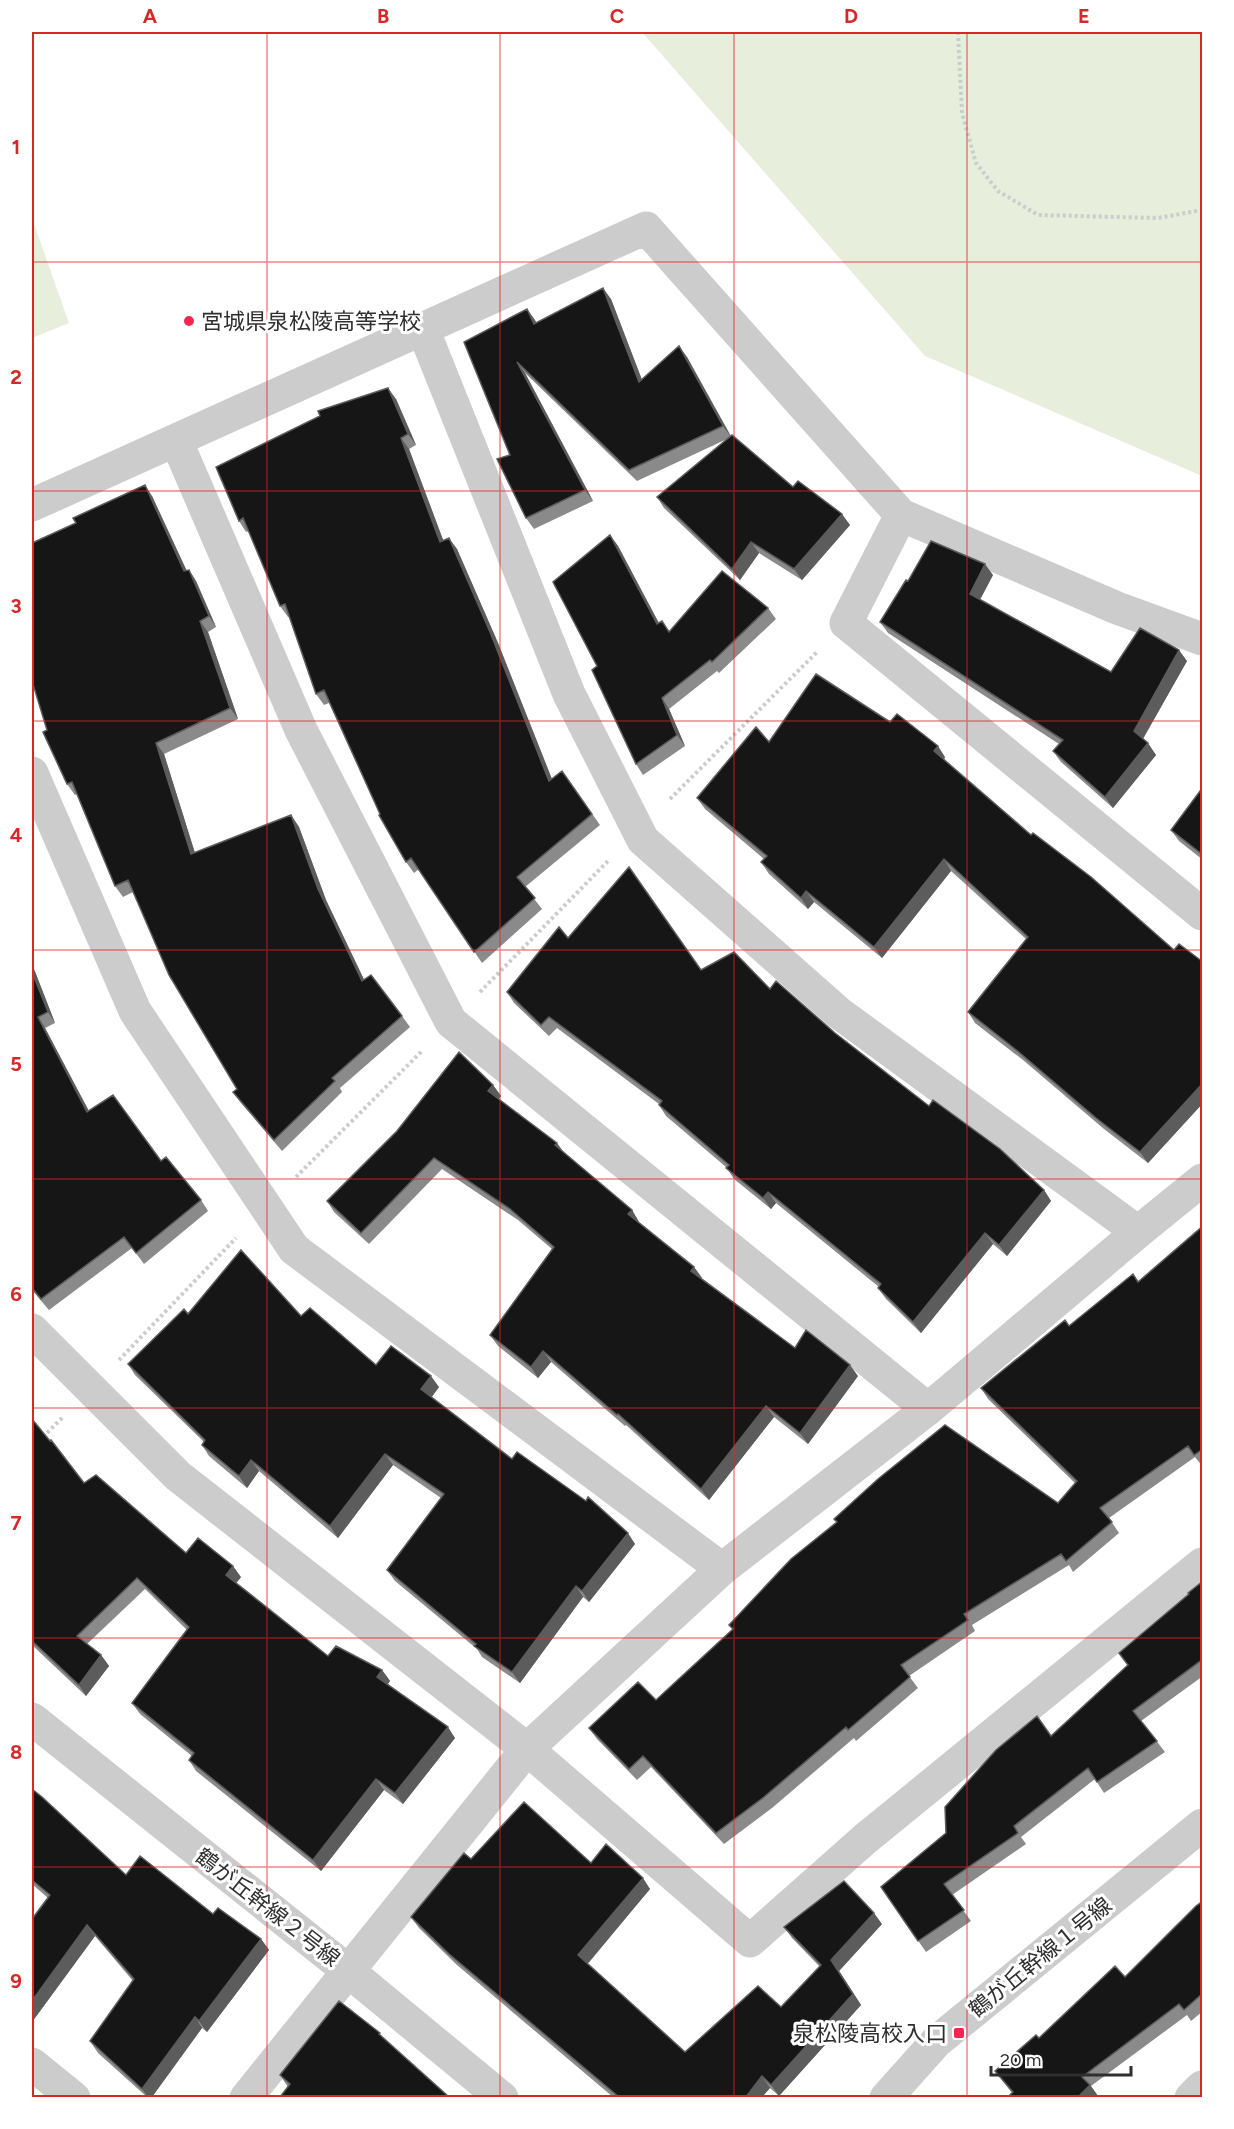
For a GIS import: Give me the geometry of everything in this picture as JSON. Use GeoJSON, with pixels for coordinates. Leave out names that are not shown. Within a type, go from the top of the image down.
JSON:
{"type":"FeatureCollection","features":[{"type":"Feature","properties":{"kind":"street"},"geometry":{"type":"LineString","coordinates":[[32,505],[646,228],[901,515],[1117,608],[1203,639]]}},
{"type":"Feature","properties":{"kind":"street"},"geometry":{"type":"LineString","coordinates":[[423,328],[569,694],[643,840],[839,1013],[1138,1232]]}},
{"type":"Feature","properties":{"kind":"street"},"geometry":{"type":"LineString","coordinates":[[176,440],[301,730],[451,1022],[928,1409]]}},
{"type":"Feature","properties":{"kind":"street"},"geometry":{"type":"LineString","coordinates":[[901,515],[846,623],[1203,914]]}},
{"type":"Feature","properties":{"kind":"street"},"geometry":{"type":"LineString","coordinates":[[32,773],[135,1011],[294,1249],[722,1569]]}},
{"type":"Feature","properties":{"kind":"street"},"geometry":{"type":"LineString","coordinates":[[246,2097],[527,1749],[722,1569],[928,1409],[1203,1180]]}},
{"type":"Feature","properties":{"kind":"street"},"geometry":{"type":"LineString","coordinates":[[32,1330],[178,1476],[527,1749],[750,1941],[865,1839],[1203,1564]]}},
{"type":"Feature","properties":{"kind":"street","name":"鶴が丘幹線２号線"},"geometry":{"type":"LineString","coordinates":[[32,1719],[39,1728],[347,1970],[502,2097]]}},
{"type":"Feature","properties":{"kind":"street","name":"鶴が丘幹線１号線"},"geometry":{"type":"LineString","coordinates":[[886,2097],[936,2042],[1203,1826]]}},
{"type":"Feature","properties":{"kind":"street"},"geometry":{"type":"LineString","coordinates":[[32,2064],[74,2097]]}},
{"type":"Feature","properties":{"kind":"street"},"geometry":{"type":"LineString","coordinates":[[1191,2097],[1203,2087]]}},
{"type":"Feature","properties":{"kind":"path"},"geometry":{"type":"LineString","coordinates":[[958,32],[962,113],[976,163],[998,191],[1038,215],[1158,218],[1203,210]]}},
{"type":"Feature","properties":{"kind":"green space"},"geometry":{"type":"Polygon","coordinates":[[[642,32],[1202,32],[1202,476],[925,356],[642,32]]]}},
{"type":"Feature","properties":{"kind":"green space"},"geometry":{"type":"Polygon","coordinates":[[[32,218],[69,323],[32,338],[32,218]]]}},
{"type":"Feature","properties":{"kind":"building"},"geometry":{"type":"Polygon","coordinates":[[[603,288],[639,382],[679,346],[723,426],[629,470],[517,362],[585,490],[526,518],[497,459],[510,455],[464,342],[527,309],[534,324],[603,288]]]}},
{"type":"Feature","properties":{"kind":"building"},"geometry":{"type":"Polygon","coordinates":[[[388,388],[408,434],[401,438],[440,542],[449,538],[490,632],[549,781],[562,771],[592,814],[517,877],[535,898],[474,952],[411,858],[406,862],[379,815],[324,690],[316,694],[285,604],[280,606],[243,518],[239,521],[216,467],[320,416],[318,411],[388,388]]]}},
{"type":"Feature","properties":{"kind":"building"},"geometry":{"type":"Polygon","coordinates":[[[732,435],[793,487],[798,481],[842,514],[794,569],[751,542],[732,569],[657,497],[732,435]]]}},
{"type":"Feature","properties":{"kind":"building"},"geometry":{"type":"Polygon","coordinates":[[[145,485],[184,571],[189,570],[209,616],[200,621],[230,708],[156,743],[191,854],[291,815],[318,889],[362,981],[371,975],[402,1016],[332,1078],[335,1081],[274,1140],[233,1092],[237,1089],[169,975],[128,880],[115,886],[72,782],[67,784],[43,732],[47,730],[32,681],[32,543],[76,523],[73,518],[145,485]]]}},
{"type":"Feature","properties":{"kind":"building"},"geometry":{"type":"Polygon","coordinates":[[[610,535],[657,624],[662,621],[669,632],[722,571],[768,608],[712,662],[710,660],[662,698],[677,735],[636,764],[592,670],[597,666],[553,582],[610,535]]]}},
{"type":"Feature","properties":{"kind":"building"},"geometry":{"type":"Polygon","coordinates":[[[931,541],[985,564],[970,594],[1111,672],[1140,628],[1179,650],[1134,731],[1148,743],[1105,797],[1053,751],[1063,740],[880,622],[906,580],[908,581],[931,541]]]}},
{"type":"Feature","properties":{"kind":"building"},"geometry":{"type":"Polygon","coordinates":[[[816,674],[890,722],[897,714],[938,746],[934,751],[1031,835],[1033,833],[1091,877],[1174,950],[1179,944],[1203,962],[1203,1083],[1140,1152],[968,1012],[1028,937],[944,859],[874,947],[806,891],[801,898],[761,862],[767,856],[697,798],[756,727],[769,742],[816,674]]]}},
{"type":"Feature","properties":{"kind":"building"},"geometry":{"type":"Polygon","coordinates":[[[1203,787],[1203,855],[1171,830],[1203,787]]]}},
{"type":"Feature","properties":{"kind":"building"},"geometry":{"type":"Polygon","coordinates":[[[629,867],[701,970],[734,952],[770,989],[776,981],[835,1033],[929,1106],[933,1100],[1000,1149],[1044,1190],[999,1245],[985,1233],[913,1322],[878,1288],[881,1284],[768,1192],[763,1198],[726,1168],[729,1165],[659,1105],[662,1101],[549,1017],[541,1025],[507,992],[559,927],[568,938],[629,867]]]}},
{"type":"Feature","properties":{"kind":"building"},"geometry":{"type":"Polygon","coordinates":[[[32,972],[48,1012],[38,1017],[87,1112],[113,1095],[161,1161],[166,1157],[201,1200],[136,1253],[124,1237],[41,1299],[32,1288],[32,972]]]}},
{"type":"Feature","properties":{"kind":"building"},"geometry":{"type":"Polygon","coordinates":[[[459,1052],[493,1085],[488,1091],[557,1143],[555,1145],[632,1210],[628,1214],[694,1267],[691,1271],[795,1348],[806,1330],[850,1365],[800,1433],[766,1406],[701,1489],[618,1414],[543,1351],[531,1367],[490,1335],[554,1247],[510,1209],[434,1158],[361,1233],[327,1201],[397,1131],[459,1052]]]}},
{"type":"Feature","properties":{"kind":"building"},"geometry":{"type":"Polygon","coordinates":[[[1203,1226],[1203,1449],[1194,1455],[1188,1446],[1100,1508],[1112,1522],[1066,1561],[1061,1554],[964,1614],[968,1620],[901,1665],[910,1677],[848,1730],[846,1727],[764,1797],[716,1833],[643,1756],[629,1769],[589,1728],[638,1682],[656,1700],[733,1629],[729,1625],[791,1559],[837,1522],[834,1519],[878,1479],[945,1425],[1058,1503],[1077,1481],[981,1388],[1065,1320],[1069,1326],[1133,1274],[1138,1282],[1203,1226]]]}},
{"type":"Feature","properties":{"kind":"building"},"geometry":{"type":"Polygon","coordinates":[[[241,1250],[301,1316],[310,1308],[376,1365],[391,1346],[431,1376],[421,1389],[512,1459],[517,1452],[586,1501],[588,1497],[628,1533],[582,1591],[576,1586],[512,1672],[474,1646],[476,1644],[387,1570],[444,1494],[385,1454],[330,1526],[251,1460],[239,1476],[202,1445],[205,1440],[128,1364],[184,1309],[188,1314],[241,1250]]]}},
{"type":"Feature","properties":{"kind":"building"},"geometry":{"type":"Polygon","coordinates":[[[32,1419],[84,1483],[96,1475],[186,1553],[198,1538],[233,1566],[226,1575],[328,1656],[336,1646],[382,1670],[377,1677],[448,1727],[395,1793],[376,1779],[313,1860],[189,1760],[194,1753],[132,1703],[189,1627],[137,1578],[77,1636],[101,1655],[79,1685],[32,1641],[32,1419]]]}},
{"type":"Feature","properties":{"kind":"building"},"geometry":{"type":"Polygon","coordinates":[[[1203,1581],[1203,1659],[1133,1711],[1157,1741],[1097,1782],[1088,1768],[1014,1826],[1018,1833],[944,1884],[964,1910],[918,1941],[881,1887],[946,1833],[945,1807],[996,1750],[1037,1716],[1051,1736],[1128,1665],[1119,1653],[1203,1581]]]}},
{"type":"Feature","properties":{"kind":"building"},"geometry":{"type":"Polygon","coordinates":[[[32,1789],[126,1875],[140,1856],[213,1914],[218,1908],[261,1939],[199,2021],[195,2017],[142,2089],[90,2041],[134,1979],[87,1925],[32,2001],[32,1919],[50,1895],[32,1880],[32,1789]]]}},
{"type":"Feature","properties":{"kind":"building"},"geometry":{"type":"Polygon","coordinates":[[[524,1802],[591,1863],[606,1844],[643,1878],[578,1955],[685,2052],[758,1986],[781,2007],[821,1965],[784,1927],[844,1881],[874,1913],[831,1960],[853,1994],[771,2085],[762,2076],[746,2097],[619,2097],[449,1954],[411,1917],[464,1853],[471,1859],[524,1802]]]}},
{"type":"Feature","properties":{"kind":"building"},"geometry":{"type":"Polygon","coordinates":[[[1203,1901],[1203,1993],[1184,2010],[1179,2004],[1082,2077],[1090,2085],[1078,2097],[1008,2097],[1013,2092],[995,2071],[1036,2035],[1039,2038],[1115,1966],[1125,1977],[1203,1901]]]}},
{"type":"Feature","properties":{"kind":"building"},"geometry":{"type":"Polygon","coordinates":[[[339,2001],[380,2033],[449,2097],[280,2097],[290,2084],[280,2075],[339,2001]]]}},
{"type":"Feature","properties":{"kind":"place","name":"宮城県泉松陵高等学校"},"geometry":{"type":"Point","coordinates":[189,321]}},
{"type":"Feature","properties":{"kind":"place","name":"泉松陵高校入口"},"geometry":{"type":"Point","coordinates":[959,2033]}}]}
